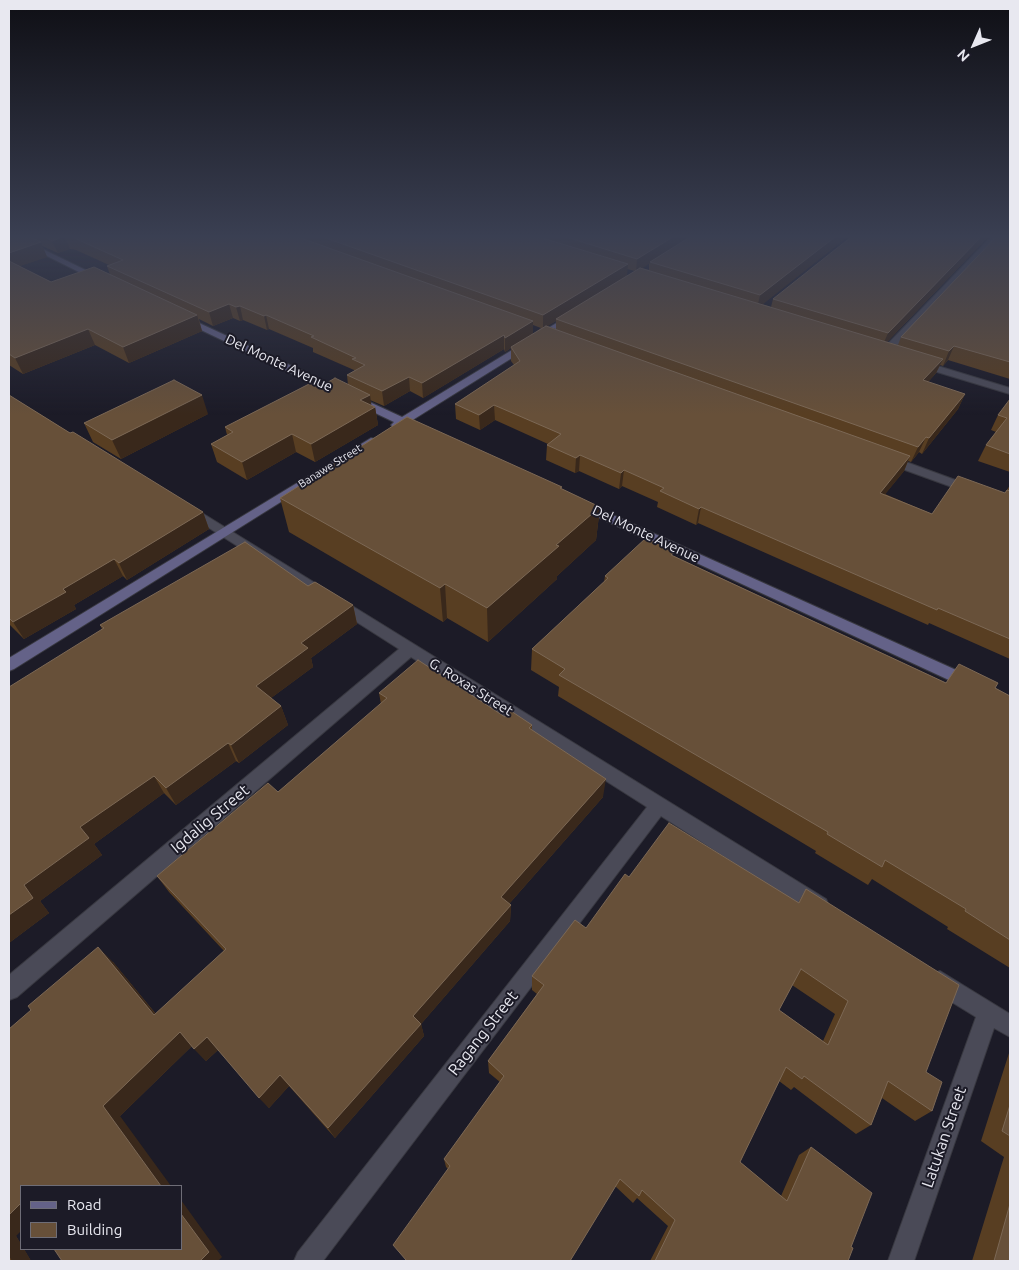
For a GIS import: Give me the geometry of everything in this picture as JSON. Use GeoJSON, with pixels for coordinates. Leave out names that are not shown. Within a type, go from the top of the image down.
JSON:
{"type":"FeatureCollection","features":[{"type":"Feature","properties":{"kind":"main road","name":"Banawe Street"},"geometry":{"type":"LineString","coordinates":[[9,665],[582,311]]}},
{"type":"Feature","properties":{"kind":"main road","name":"Del Monte Avenue"},"geometry":{"type":"LineString","coordinates":[[172,313],[428,433]]}},
{"type":"Feature","properties":{"kind":"main road","name":"Del Monte Avenue"},"geometry":{"type":"LineString","coordinates":[[572,500],[983,689]]}},
{"type":"Feature","properties":{"kind":"street"},"geometry":{"type":"LineString","coordinates":[[885,353],[940,296]]}},
{"type":"Feature","properties":{"kind":"street"},"geometry":{"type":"LineString","coordinates":[[912,361],[1010,391]]}},
{"type":"Feature","properties":{"kind":"street"},"geometry":{"type":"LineString","coordinates":[[871,454],[1010,504]]}},
{"type":"Feature","properties":{"kind":"street","name":"G. Roxas Street"},"geometry":{"type":"LineString","coordinates":[[175,500],[836,917]]}},
{"type":"Feature","properties":{"kind":"street","name":"Igdalig Street"},"geometry":{"type":"LineString","coordinates":[[9,989],[411,648]]}},
{"type":"Feature","properties":{"kind":"street","name":"Ragang Street"},"geometry":{"type":"LineString","coordinates":[[306,1261],[659,805]]}},
{"type":"Feature","properties":{"kind":"street"},"geometry":{"type":"LineString","coordinates":[[929,976],[1010,1026]]}},
{"type":"Feature","properties":{"kind":"street","name":"Latukan Street"},"geometry":{"type":"LineString","coordinates":[[901,1261],[988,1013]]}},
{"type":"Feature","properties":{"kind":"building"},"geometry":{"type":"Polygon","coordinates":[[[9,296],[157,296],[197,315],[123,347],[88,329],[15,358],[9,354],[9,296]]]}},
{"type":"Feature","properties":{"kind":"building"},"geometry":{"type":"Polygon","coordinates":[[[174,296],[464,296],[533,321],[505,338],[504,335],[422,383],[409,377],[382,391],[347,375],[365,365],[352,359],[356,358],[311,337],[314,336],[240,306],[236,307],[229,304],[209,312],[174,296]]]}},
{"type":"Feature","properties":{"kind":"building"},"geometry":{"type":"Polygon","coordinates":[[[490,296],[574,296],[543,315],[490,296]]]}},
{"type":"Feature","properties":{"kind":"building"},"geometry":{"type":"Polygon","coordinates":[[[593,296],[734,296],[943,359],[923,380],[965,394],[929,438],[926,437],[918,447],[556,319],[593,296]]]}},
{"type":"Feature","properties":{"kind":"building"},"geometry":{"type":"Polygon","coordinates":[[[776,296],[924,296],[888,333],[773,299],[776,296]]]}},
{"type":"Feature","properties":{"kind":"building"},"geometry":{"type":"Polygon","coordinates":[[[940,296],[1010,296],[1010,362],[954,346],[949,351],[901,337],[940,296]]]}},
{"type":"Feature","properties":{"kind":"building"},"geometry":{"type":"Polygon","coordinates":[[[546,326],[910,456],[880,493],[932,514],[958,476],[1005,493],[1007,490],[1010,491],[1010,639],[938,608],[937,610],[701,507],[699,509],[660,491],[664,488],[624,470],[621,473],[580,455],[576,458],[547,445],[561,434],[494,405],[479,415],[455,404],[520,361],[511,347],[546,326]]]}},
{"type":"Feature","properties":{"kind":"building"},"geometry":{"type":"Polygon","coordinates":[[[335,378],[370,395],[360,400],[375,407],[311,444],[292,434],[242,462],[211,444],[233,432],[225,427],[311,383],[320,387],[335,378]]]}},
{"type":"Feature","properties":{"kind":"building"},"geometry":{"type":"Polygon","coordinates":[[[174,380],[202,395],[112,440],[84,423],[174,380]]]}},
{"type":"Feature","properties":{"kind":"building"},"geometry":{"type":"Polygon","coordinates":[[[9,395],[203,512],[119,563],[114,559],[63,589],[66,592],[13,622],[9,618],[9,395]]]}},
{"type":"Feature","properties":{"kind":"building"},"geometry":{"type":"Polygon","coordinates":[[[1010,399],[1010,454],[986,445],[1007,418],[998,415],[1010,399]]]}},
{"type":"Feature","properties":{"kind":"building"},"geometry":{"type":"Polygon","coordinates":[[[407,417],[562,487],[560,488],[600,507],[556,545],[559,546],[487,608],[445,584],[440,588],[280,498],[407,417]]]}},
{"type":"Feature","properties":{"kind":"building"},"geometry":{"type":"Polygon","coordinates":[[[646,538],[675,552],[671,555],[946,683],[959,664],[998,683],[995,688],[1010,696],[1010,940],[965,911],[966,909],[885,860],[882,867],[827,834],[828,832],[559,675],[565,669],[532,649],[608,578],[605,576],[646,538]]]}},
{"type":"Feature","properties":{"kind":"building"},"geometry":{"type":"Polygon","coordinates":[[[245,542],[308,586],[315,582],[353,605],[301,643],[308,648],[256,686],[281,706],[231,745],[228,743],[166,788],[154,776],[80,827],[89,838],[24,885],[33,898],[9,915],[9,687],[104,628],[100,625],[245,542]]]}},
{"type":"Feature","properties":{"kind":"building"},"geometry":{"type":"Polygon","coordinates":[[[418,660],[505,717],[511,711],[532,725],[529,728],[606,779],[501,897],[511,905],[413,1016],[421,1024],[328,1128],[280,1075],[259,1098],[207,1037],[194,1049],[180,1032],[103,1106],[160,1185],[20,1185],[20,1204],[9,1215],[9,1029],[31,1010],[28,1006],[98,947],[154,1015],[226,949],[157,876],[268,783],[278,792],[387,698],[379,693],[418,660]]]}},
{"type":"Feature","properties":{"kind":"building"},"geometry":{"type":"Polygon","coordinates":[[[669,823],[799,903],[806,889],[959,985],[926,1072],[942,1082],[932,1111],[888,1081],[871,1125],[804,1076],[802,1079],[786,1067],[740,1162],[787,1201],[811,1147],[872,1193],[851,1247],[853,1248],[848,1261],[655,1261],[675,1220],[642,1190],[639,1196],[620,1179],[570,1261],[405,1261],[393,1245],[450,1166],[444,1159],[504,1076],[488,1061],[544,985],[532,976],[575,920],[586,928],[625,874],[629,877],[669,823]],[[801,969],[779,1010],[828,1045],[848,1001],[801,969]]]}},
{"type":"Feature","properties":{"kind":"building"},"geometry":{"type":"Polygon","coordinates":[[[1010,1105],[1010,1136],[1002,1131],[1010,1105]]]}},
{"type":"Feature","properties":{"kind":"building"},"geometry":{"type":"Polygon","coordinates":[[[1010,1204],[1010,1261],[994,1261],[1010,1204]]]}},
{"type":"Feature","properties":{"kind":"building"},"geometry":{"type":"Polygon","coordinates":[[[182,1215],[209,1252],[200,1261],[62,1261],[55,1250],[182,1250],[182,1215]]]}}]}
